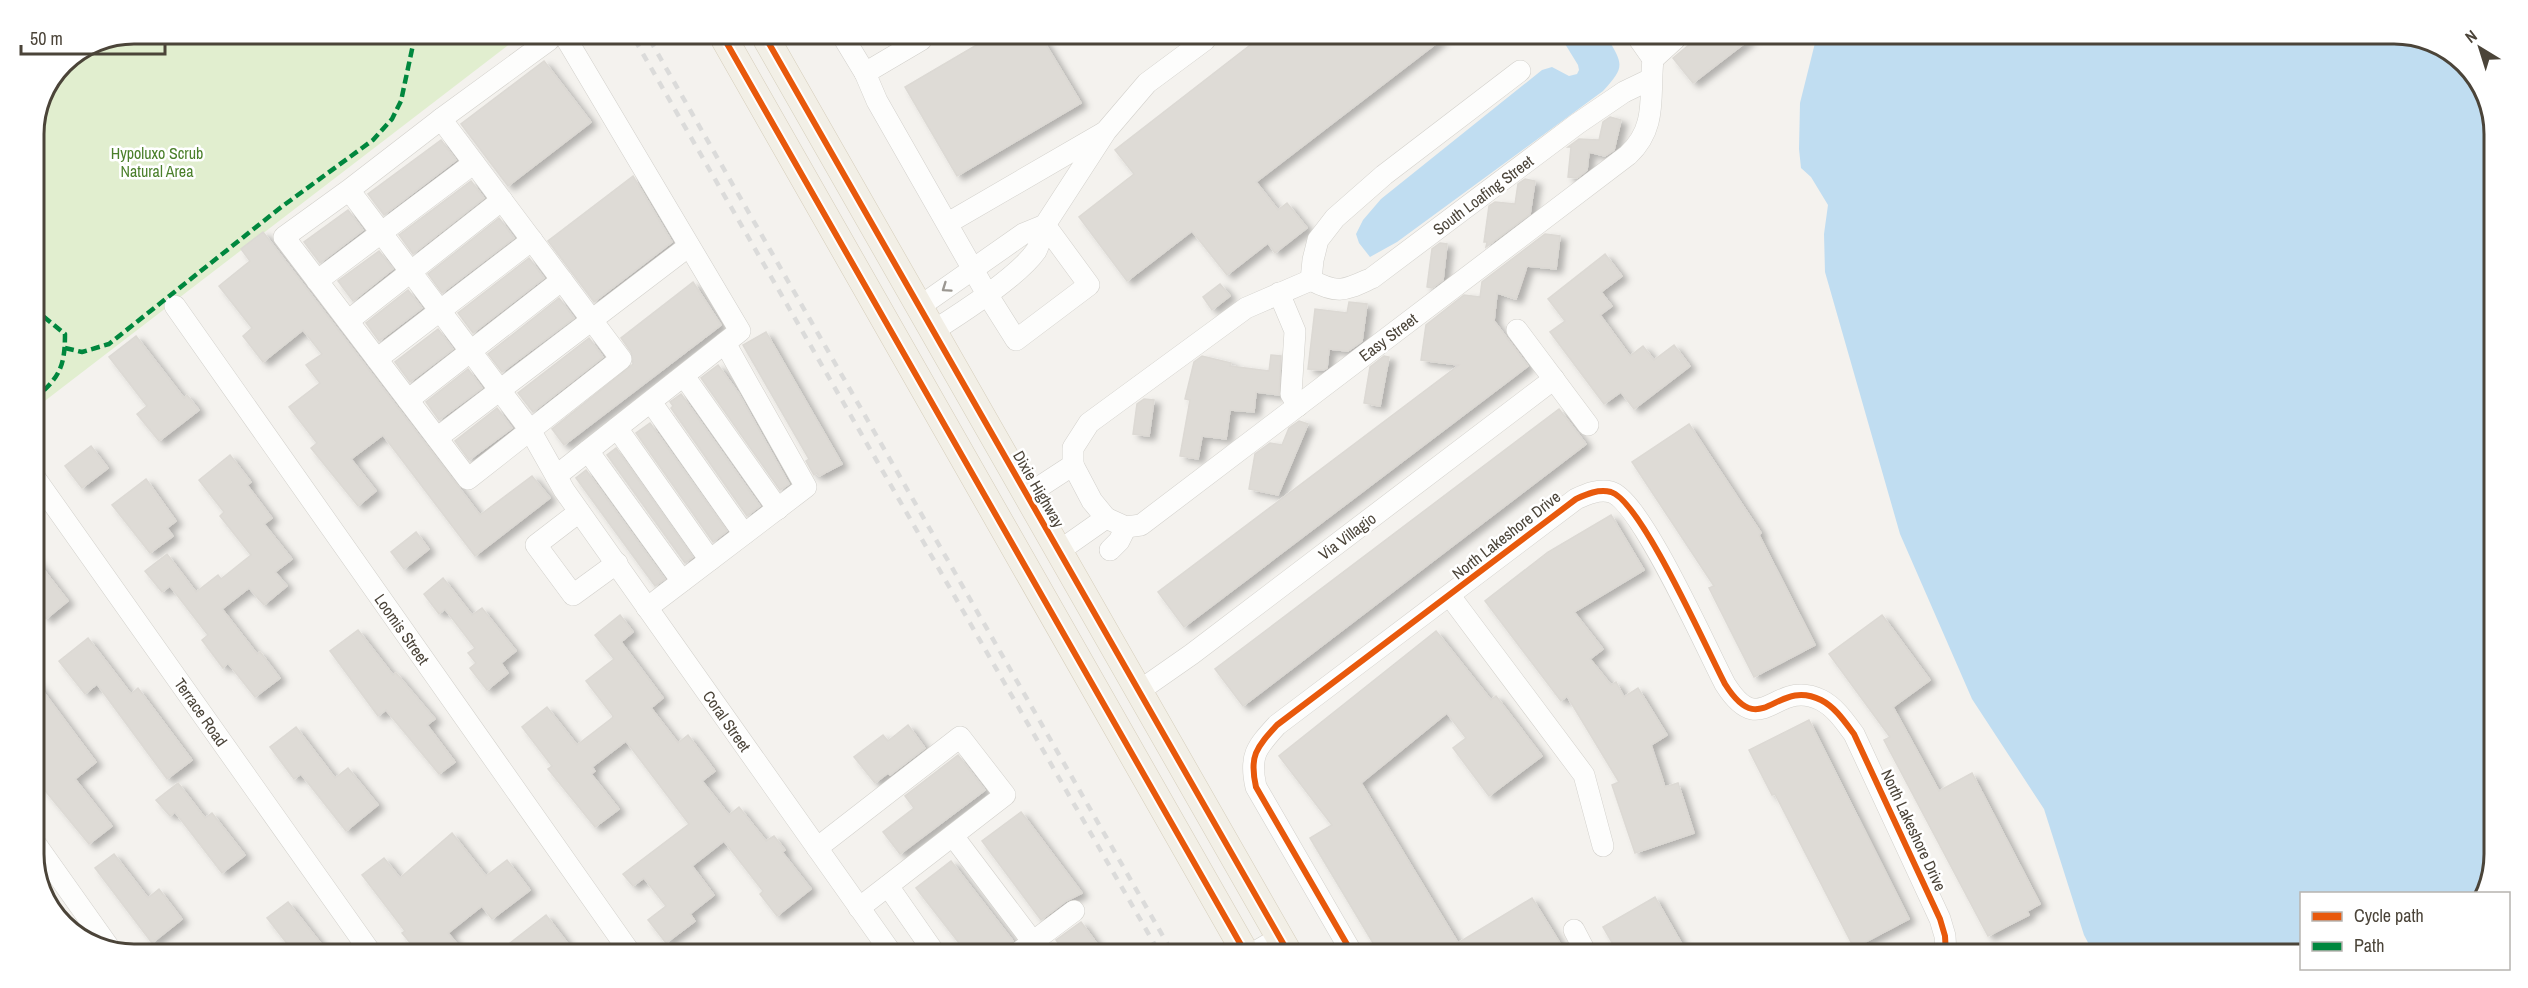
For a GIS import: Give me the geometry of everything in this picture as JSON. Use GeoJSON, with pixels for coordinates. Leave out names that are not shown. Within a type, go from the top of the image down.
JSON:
{"type":"FeatureCollection","features":[{"type":"Feature","properties":{"kind":"main road"},"geometry":{"type":"LineString","coordinates":[[726,44],[1240,944]]}},
{"type":"Feature","properties":{"kind":"main road","name":"Dixie Highway"},"geometry":{"type":"LineString","coordinates":[[769,44],[1282,944]]}},
{"type":"Feature","properties":{"kind":"main road"},"geometry":{"type":"LineString","coordinates":[[876,303],[933,331]]}},
{"type":"Feature","properties":{"kind":"street"},"geometry":{"type":"LineString","coordinates":[[441,119],[621,359],[468,479],[284,237],[349,190],[441,119],[544,44]]}},
{"type":"Feature","properties":{"kind":"street"},"geometry":{"type":"LineString","coordinates":[[560,483],[588,451],[740,331],[569,44]]}},
{"type":"Feature","properties":{"kind":"street"},"geometry":{"type":"LineString","coordinates":[[847,44],[865,73],[877,101],[987,294],[1016,340],[1089,285],[1045,225]]}},
{"type":"Feature","properties":{"kind":"street"},"geometry":{"type":"LineString","coordinates":[[865,73],[914,44]]}},
{"type":"Feature","properties":{"kind":"street"},"geometry":{"type":"LineString","coordinates":[[933,331],[987,294],[1036,251],[1045,225],[1106,131],[1147,83],[1200,44]]}},
{"type":"Feature","properties":{"kind":"street"},"geometry":{"type":"LineString","coordinates":[[1641,44],[1652,69]]}},
{"type":"Feature","properties":{"kind":"street","name":"South Loafing Street"},"geometry":{"type":"LineString","coordinates":[[1311,280],[1325,288],[1344,290],[1372,278],[1577,124],[1624,92],[1652,69],[1671,44]]}},
{"type":"Feature","properties":{"kind":"street","name":"Easy Street"},"geometry":{"type":"LineString","coordinates":[[1126,527],[1141,525],[1628,155],[1646,134],[1650,120],[1652,69]]}},
{"type":"Feature","properties":{"kind":"street"},"geometry":{"type":"LineString","coordinates":[[1110,550],[1119,541],[1126,527],[1106,518],[1092,501],[1073,465],[1073,448],[1089,423],[1246,308],[1311,280],[1318,240],[1335,218],[1400,162],[1520,71]]}},
{"type":"Feature","properties":{"kind":"street"},"geometry":{"type":"LineString","coordinates":[[948,223],[1106,131]]}},
{"type":"Feature","properties":{"kind":"street"},"geometry":{"type":"LineString","coordinates":[[317,281],[474,163]]}},
{"type":"Feature","properties":{"kind":"street","name":"Coral Street"},"geometry":{"type":"LineString","coordinates":[[349,190],[530,430],[579,512],[885,944]]}},
{"type":"Feature","properties":{"kind":"street"},"geometry":{"type":"LineString","coordinates":[[348,321],[502,200]]}},
{"type":"Feature","properties":{"kind":"street"},"geometry":{"type":"LineString","coordinates":[[919,307],[1023,234],[1045,225]]}},
{"type":"Feature","properties":{"kind":"street"},"geometry":{"type":"LineString","coordinates":[[377,359],[532,240]]}},
{"type":"Feature","properties":{"kind":"street"},"geometry":{"type":"LineString","coordinates":[[437,438],[689,246]]}},
{"type":"Feature","properties":{"kind":"street"},"geometry":{"type":"LineString","coordinates":[[408,400],[562,280]]}},
{"type":"Feature","properties":{"kind":"street"},"geometry":{"type":"LineString","coordinates":[[1279,293],[1295,331],[1291,394],[1298,406]]}},
{"type":"Feature","properties":{"kind":"street","name":"Loomis Street"},"geometry":{"type":"LineString","coordinates":[[175,306],[624,944]]}},
{"type":"Feature","properties":{"kind":"street"},"geometry":{"type":"LineString","coordinates":[[1516,330],[1588,425]]}},
{"type":"Feature","properties":{"kind":"street"},"geometry":{"type":"LineString","coordinates":[[647,608],[806,487],[725,344]]}},
{"type":"Feature","properties":{"kind":"street"},"geometry":{"type":"LineString","coordinates":[[684,376],[778,509]]}},
{"type":"Feature","properties":{"kind":"street","name":"Via Villagio"},"geometry":{"type":"LineString","coordinates":[[1139,691],[1192,654],[1554,379]]}},
{"type":"Feature","properties":{"kind":"street"},"geometry":{"type":"LineString","coordinates":[[651,402],[744,534]]}},
{"type":"Feature","properties":{"kind":"street"},"geometry":{"type":"LineString","coordinates":[[618,428],[711,560]]}},
{"type":"Feature","properties":{"kind":"street"},"geometry":{"type":"LineString","coordinates":[[588,451],[681,581]]}},
{"type":"Feature","properties":{"kind":"street"},"geometry":{"type":"LineString","coordinates":[[1027,495],[1073,465]]}},
{"type":"Feature","properties":{"kind":"street","name":"Terrace Road"},"geometry":{"type":"LineString","coordinates":[[44,491],[365,944]]}},
{"type":"Feature","properties":{"kind":"street","name":"North Lakeshore Drive"},"geometry":{"type":"LineString","coordinates":[[1347,944],[1256,787],[1252,767],[1259,744],[1277,725],[1576,499],[1594,491],[1612,492],[1630,506],[1648,534],[1736,702],[1748,708],[1759,709],[1788,696],[1801,694],[1811,696],[1835,710],[1854,734],[1940,919],[1945,944]]}},
{"type":"Feature","properties":{"kind":"street"},"geometry":{"type":"LineString","coordinates":[[579,512],[536,544],[573,596],[617,563]]}},
{"type":"Feature","properties":{"kind":"street"},"geometry":{"type":"LineString","coordinates":[[1059,551],[1106,518]]}},
{"type":"Feature","properties":{"kind":"street"},"geometry":{"type":"LineString","coordinates":[[1450,596],[1584,775],[1603,846]]}},
{"type":"Feature","properties":{"kind":"street"},"geometry":{"type":"LineString","coordinates":[[817,848],[960,737],[1005,795],[860,908]]}},
{"type":"Feature","properties":{"kind":"street"},"geometry":{"type":"LineString","coordinates":[[953,836],[1024,944]]}},
{"type":"Feature","properties":{"kind":"street"},"geometry":{"type":"LineString","coordinates":[[44,856],[103,939]]}},
{"type":"Feature","properties":{"kind":"street"},"geometry":{"type":"LineString","coordinates":[[888,886],[928,944]]}},
{"type":"Feature","properties":{"kind":"street"},"geometry":{"type":"LineString","coordinates":[[1030,944],[1074,911]]}},
{"type":"Feature","properties":{"kind":"street"},"geometry":{"type":"LineString","coordinates":[[1574,930],[1581,944]]}},
{"type":"Feature","properties":{"kind":"green space","name":"Hypoluxo Scrub Natural Area"},"geometry":{"type":"Polygon","coordinates":[[[134,44],[510,44],[44,402],[45,116],[50,99],[59,84],[70,70],[84,59],[99,50],[116,45],[134,44]]]}},
{"type":"Feature","properties":{"kind":"water"},"geometry":{"type":"Polygon","coordinates":[[[1565,44],[1611,44],[1619,61],[1615,77],[1603,91],[1397,242],[1370,257],[1359,243],[1356,234],[1363,220],[1381,199],[1542,70],[1552,67],[1569,76],[1577,74],[1578,65],[1565,44]]]}},
{"type":"Feature","properties":{"kind":"water"},"geometry":{"type":"Polygon","coordinates":[[[1815,44],[2394,44],[2412,45],[2434,53],[2450,63],[2450,78],[2465,78],[2480,105],[2484,128],[2484,854],[2483,872],[2476,892],[2300,892],[2300,944],[2089,944],[2044,809],[1972,699],[1900,534],[1825,272],[1824,234],[1828,205],[1811,177],[1801,168],[1800,103],[1815,44]]]}},
{"type":"Feature","properties":{"kind":"building"},"geometry":{"type":"Polygon","coordinates":[[[978,44],[1045,44],[1081,103],[957,176],[905,87],[978,44]]]}},
{"type":"Feature","properties":{"kind":"building"},"geometry":{"type":"Polygon","coordinates":[[[1252,44],[1435,44],[1256,182],[1278,210],[1287,203],[1307,228],[1275,253],[1268,243],[1227,275],[1192,231],[1127,281],[1079,217],[1134,174],[1115,150],[1252,44]]]}},
{"type":"Feature","properties":{"kind":"building"},"geometry":{"type":"Polygon","coordinates":[[[1690,44],[1744,44],[1693,83],[1673,58],[1690,44]]]}},
{"type":"Feature","properties":{"kind":"building"},"geometry":{"type":"Polygon","coordinates":[[[544,61],[591,122],[508,186],[461,124],[544,61]]]}},
{"type":"Feature","properties":{"kind":"building"},"geometry":{"type":"Polygon","coordinates":[[[1610,117],[1621,120],[1614,150],[1605,156],[1589,152],[1587,170],[1577,178],[1568,177],[1571,147],[1568,147],[1579,139],[1599,140],[1603,122],[1610,117]]]}},
{"type":"Feature","properties":{"kind":"building"},"geometry":{"type":"Polygon","coordinates":[[[441,140],[456,160],[384,215],[368,194],[441,140]]]}},
{"type":"Feature","properties":{"kind":"building"},"geometry":{"type":"Polygon","coordinates":[[[633,176],[672,242],[594,302],[548,241],[633,176]]]}},
{"type":"Feature","properties":{"kind":"building"},"geometry":{"type":"Polygon","coordinates":[[[1525,179],[1535,181],[1530,214],[1486,247],[1487,242],[1484,242],[1489,206],[1495,202],[1515,204],[1518,184],[1525,179]]]}},
{"type":"Feature","properties":{"kind":"building"},"geometry":{"type":"Polygon","coordinates":[[[471,181],[484,198],[413,254],[399,235],[471,181]]]}},
{"type":"Feature","properties":{"kind":"building"},"geometry":{"type":"Polygon","coordinates":[[[348,210],[363,230],[320,263],[304,242],[348,210]]]}},
{"type":"Feature","properties":{"kind":"building"},"geometry":{"type":"Polygon","coordinates":[[[499,218],[514,238],[442,293],[428,274],[499,218]]]}},
{"type":"Feature","properties":{"kind":"building"},"geometry":{"type":"Polygon","coordinates":[[[263,232],[480,515],[532,476],[550,498],[475,556],[383,435],[351,459],[376,491],[358,506],[311,448],[317,443],[289,407],[320,383],[306,365],[322,354],[303,330],[263,362],[243,336],[252,328],[219,286],[250,261],[241,249],[263,232]]]}},
{"type":"Feature","properties":{"kind":"building"},"geometry":{"type":"Polygon","coordinates":[[[1545,234],[1560,236],[1556,269],[1527,266],[1516,299],[1497,293],[1494,321],[1528,366],[1184,627],[1158,592],[1459,365],[1421,360],[1426,325],[1464,295],[1480,297],[1482,282],[1545,234]]]}},
{"type":"Feature","properties":{"kind":"building"},"geometry":{"type":"Polygon","coordinates":[[[1440,243],[1447,244],[1443,280],[1432,288],[1427,287],[1432,249],[1440,243]]]}},
{"type":"Feature","properties":{"kind":"building"},"geometry":{"type":"Polygon","coordinates":[[[379,251],[393,269],[353,301],[338,281],[379,251]]]}},
{"type":"Feature","properties":{"kind":"building"},"geometry":{"type":"Polygon","coordinates":[[[1605,254],[1622,276],[1601,292],[1612,306],[1600,315],[1630,356],[1643,346],[1654,360],[1674,345],[1690,366],[1634,409],[1621,392],[1604,404],[1550,332],[1565,321],[1548,299],[1605,254]]]}},
{"type":"Feature","properties":{"kind":"building"},"geometry":{"type":"Polygon","coordinates":[[[529,258],[544,278],[473,333],[458,313],[529,258]]]}},
{"type":"Feature","properties":{"kind":"building"},"geometry":{"type":"Polygon","coordinates":[[[693,282],[721,325],[564,445],[552,429],[633,364],[631,352],[621,338],[693,282]]]}},
{"type":"Feature","properties":{"kind":"building"},"geometry":{"type":"Polygon","coordinates":[[[1220,284],[1230,296],[1212,310],[1203,297],[1220,284]]]}},
{"type":"Feature","properties":{"kind":"building"},"geometry":{"type":"Polygon","coordinates":[[[408,290],[422,308],[379,341],[366,323],[408,290]]]}},
{"type":"Feature","properties":{"kind":"building"},"geometry":{"type":"Polygon","coordinates":[[[559,298],[574,318],[502,372],[488,354],[559,298]]]}},
{"type":"Feature","properties":{"kind":"building"},"geometry":{"type":"Polygon","coordinates":[[[1349,302],[1367,304],[1362,341],[1348,351],[1329,349],[1327,368],[1308,369],[1315,309],[1347,313],[1349,302]]]}},
{"type":"Feature","properties":{"kind":"building"},"geometry":{"type":"Polygon","coordinates":[[[438,329],[453,349],[410,382],[395,362],[438,329]]]}},
{"type":"Feature","properties":{"kind":"building"},"geometry":{"type":"Polygon","coordinates":[[[766,332],[842,464],[819,476],[817,473],[814,475],[806,461],[809,459],[743,345],[766,332]]]}},
{"type":"Feature","properties":{"kind":"building"},"geometry":{"type":"Polygon","coordinates":[[[136,336],[184,398],[187,395],[199,410],[159,441],[137,414],[147,406],[109,357],[136,336]]]}},
{"type":"Feature","properties":{"kind":"building"},"geometry":{"type":"Polygon","coordinates":[[[589,338],[603,357],[533,412],[518,393],[589,338]]]}},
{"type":"Feature","properties":{"kind":"building"},"geometry":{"type":"Polygon","coordinates":[[[1271,355],[1281,356],[1279,395],[1256,392],[1254,412],[1230,410],[1226,439],[1202,436],[1198,459],[1180,456],[1190,400],[1185,399],[1194,362],[1202,356],[1231,363],[1230,366],[1269,371],[1271,355]]]}},
{"type":"Feature","properties":{"kind":"building"},"geometry":{"type":"Polygon","coordinates":[[[1384,356],[1389,357],[1380,406],[1364,403],[1370,367],[1384,356]]]}},
{"type":"Feature","properties":{"kind":"building"},"geometry":{"type":"Polygon","coordinates":[[[718,365],[739,394],[789,484],[780,490],[701,378],[718,365]]]}},
{"type":"Feature","properties":{"kind":"building"},"geometry":{"type":"Polygon","coordinates":[[[468,369],[482,388],[439,420],[426,402],[468,369]]]}},
{"type":"Feature","properties":{"kind":"building"},"geometry":{"type":"Polygon","coordinates":[[[681,394],[760,506],[747,516],[671,408],[673,406],[670,402],[681,394]]]}},
{"type":"Feature","properties":{"kind":"building"},"geometry":{"type":"Polygon","coordinates":[[[1144,399],[1154,400],[1149,436],[1133,434],[1137,404],[1144,399]]]}},
{"type":"Feature","properties":{"kind":"building"},"geometry":{"type":"Polygon","coordinates":[[[497,408],[512,428],[469,460],[455,441],[497,408]]]}},
{"type":"Feature","properties":{"kind":"building"},"geometry":{"type":"Polygon","coordinates":[[[1559,409],[1586,444],[1243,706],[1215,669],[1559,409]]]}},
{"type":"Feature","properties":{"kind":"building"},"geometry":{"type":"Polygon","coordinates":[[[1299,421],[1308,424],[1278,495],[1249,489],[1255,454],[1270,443],[1282,445],[1289,428],[1299,421]]]}},
{"type":"Feature","properties":{"kind":"building"},"geometry":{"type":"Polygon","coordinates":[[[650,423],[727,531],[713,542],[636,433],[650,423]]]}},
{"type":"Feature","properties":{"kind":"building"},"geometry":{"type":"Polygon","coordinates":[[[1689,424],[1761,533],[1759,535],[1815,645],[1754,677],[1709,588],[1714,586],[1632,462],[1689,424]]]}},
{"type":"Feature","properties":{"kind":"building"},"geometry":{"type":"Polygon","coordinates":[[[91,446],[108,468],[82,488],[65,466],[91,446]]]}},
{"type":"Feature","properties":{"kind":"building"},"geometry":{"type":"Polygon","coordinates":[[[616,448],[693,557],[685,563],[607,455],[616,448]]]}},
{"type":"Feature","properties":{"kind":"building"},"geometry":{"type":"Polygon","coordinates":[[[230,455],[251,482],[247,485],[272,518],[264,524],[292,559],[275,572],[287,586],[264,605],[249,588],[222,609],[257,654],[260,652],[280,678],[255,697],[228,663],[223,668],[202,640],[208,635],[170,586],[162,592],[145,571],[167,554],[196,592],[218,575],[221,579],[251,555],[220,516],[224,512],[199,480],[230,455]]]}},
{"type":"Feature","properties":{"kind":"building"},"geometry":{"type":"Polygon","coordinates":[[[586,470],[665,579],[655,586],[576,478],[586,470]]]}},
{"type":"Feature","properties":{"kind":"building"},"geometry":{"type":"Polygon","coordinates":[[[146,479],[176,521],[167,528],[173,536],[150,553],[112,505],[146,479]]]}},
{"type":"Feature","properties":{"kind":"building"},"geometry":{"type":"Polygon","coordinates":[[[1611,515],[1644,570],[1574,612],[1603,649],[1590,659],[1611,685],[1616,682],[1624,697],[1638,688],[1667,735],[1651,745],[1665,787],[1678,783],[1694,833],[1635,853],[1612,785],[1619,782],[1567,696],[1561,701],[1485,601],[1548,552],[1611,515]]]}},
{"type":"Feature","properties":{"kind":"building"},"geometry":{"type":"Polygon","coordinates":[[[416,532],[429,549],[404,569],[391,552],[416,532]]]}},
{"type":"Feature","properties":{"kind":"building"},"geometry":{"type":"Polygon","coordinates":[[[44,570],[68,601],[46,619],[44,617],[44,570]]]}},
{"type":"Feature","properties":{"kind":"building"},"geometry":{"type":"Polygon","coordinates":[[[443,578],[472,615],[482,608],[516,651],[501,663],[508,673],[487,690],[470,668],[476,663],[468,653],[475,648],[445,609],[439,614],[424,594],[443,578]]]}},
{"type":"Feature","properties":{"kind":"building"},"geometry":{"type":"Polygon","coordinates":[[[620,615],[633,632],[621,642],[663,698],[651,708],[678,743],[688,735],[715,771],[702,781],[729,815],[739,807],[766,841],[774,836],[785,850],[782,852],[811,889],[777,916],[760,894],[763,891],[724,841],[692,866],[714,895],[690,914],[695,921],[666,943],[648,920],[666,906],[644,878],[633,886],[623,874],[689,824],[626,741],[592,767],[595,771],[591,774],[619,809],[595,827],[548,769],[552,766],[522,727],[547,707],[577,745],[612,718],[613,716],[586,681],[614,659],[595,635],[620,615]]]}},
{"type":"Feature","properties":{"kind":"building"},"geometry":{"type":"Polygon","coordinates":[[[1882,615],[1930,680],[1893,707],[1939,791],[1972,773],[2040,904],[2027,911],[2029,915],[1988,936],[1884,740],[1890,737],[1829,654],[1882,615]]]}},
{"type":"Feature","properties":{"kind":"building"},"geometry":{"type":"Polygon","coordinates":[[[358,630],[393,675],[396,673],[435,719],[427,725],[455,762],[439,774],[386,710],[378,716],[330,651],[358,630]]]}},
{"type":"Feature","properties":{"kind":"building"},"geometry":{"type":"Polygon","coordinates":[[[1436,631],[1491,700],[1496,696],[1542,756],[1489,796],[1453,748],[1466,738],[1447,713],[1361,783],[1458,943],[1532,898],[1560,944],[1374,944],[1310,838],[1332,825],[1279,756],[1436,631]]]}},
{"type":"Feature","properties":{"kind":"building"},"geometry":{"type":"Polygon","coordinates":[[[88,638],[131,694],[138,688],[192,760],[167,779],[97,684],[85,694],[59,661],[88,638]]]}},
{"type":"Feature","properties":{"kind":"building"},"geometry":{"type":"Polygon","coordinates":[[[44,693],[96,762],[75,779],[112,826],[89,844],[44,789],[44,693]]]}},
{"type":"Feature","properties":{"kind":"building"},"geometry":{"type":"Polygon","coordinates":[[[1809,720],[1909,919],[1862,944],[1852,944],[1775,794],[1772,795],[1749,750],[1809,720]]]}},
{"type":"Feature","properties":{"kind":"building"},"geometry":{"type":"Polygon","coordinates":[[[908,725],[925,748],[890,775],[888,773],[875,783],[854,757],[883,735],[888,741],[908,725]]]}},
{"type":"Feature","properties":{"kind":"building"},"geometry":{"type":"Polygon","coordinates":[[[296,727],[335,778],[348,768],[378,805],[346,831],[301,774],[294,779],[270,747],[296,727]]]}},
{"type":"Feature","properties":{"kind":"building"},"geometry":{"type":"Polygon","coordinates":[[[958,755],[985,790],[900,854],[883,832],[914,808],[905,796],[958,755]]]}},
{"type":"Feature","properties":{"kind":"building"},"geometry":{"type":"Polygon","coordinates":[[[178,783],[205,818],[212,813],[245,855],[222,873],[175,812],[170,816],[156,800],[178,783]]]}},
{"type":"Feature","properties":{"kind":"building"},"geometry":{"type":"Polygon","coordinates":[[[1021,812],[1082,893],[1066,901],[1041,920],[982,841],[1021,812]]]}},
{"type":"Feature","properties":{"kind":"building"},"geometry":{"type":"Polygon","coordinates":[[[452,833],[486,876],[507,860],[530,890],[492,919],[482,906],[448,933],[457,944],[411,944],[402,933],[405,931],[362,875],[384,858],[400,878],[452,833]]]}},
{"type":"Feature","properties":{"kind":"building"},"geometry":{"type":"Polygon","coordinates":[[[114,854],[148,898],[159,889],[182,919],[152,943],[95,868],[114,854]]]}},
{"type":"Feature","properties":{"kind":"building"},"geometry":{"type":"Polygon","coordinates":[[[951,861],[1013,941],[1011,944],[960,944],[916,888],[951,861]]]}},
{"type":"Feature","properties":{"kind":"building"},"geometry":{"type":"Polygon","coordinates":[[[1655,897],[1682,944],[1613,944],[1603,927],[1655,897]]]}},
{"type":"Feature","properties":{"kind":"building"},"geometry":{"type":"Polygon","coordinates":[[[288,902],[321,944],[287,944],[267,918],[288,902]]]}},
{"type":"Feature","properties":{"kind":"building"},"geometry":{"type":"Polygon","coordinates":[[[546,915],[568,944],[509,944],[546,915]]]}},
{"type":"Feature","properties":{"kind":"building"},"geometry":{"type":"Polygon","coordinates":[[[1081,922],[1097,944],[1059,944],[1056,940],[1081,922]]]}},
{"type":"Feature","properties":{"kind":"railway"},"geometry":{"type":"LineString","coordinates":[[637,44],[1154,944]]}},
{"type":"Feature","properties":{"kind":"railway"},"geometry":{"type":"LineString","coordinates":[[652,44],[1167,944]]}},
{"type":"Feature","properties":{"kind":"marked path"},"geometry":{"type":"LineString","coordinates":[[65,348],[82,352],[109,344],[280,208],[373,140],[392,119],[401,101],[413,44]]}},
{"type":"Feature","properties":{"kind":"marked path"},"geometry":{"type":"LineString","coordinates":[[44,317],[65,334],[64,356],[59,372],[44,390]]}},
{"type":"Feature","properties":{"kind":"cycle path"},"geometry":{"type":"LineString","coordinates":[[727,44],[1240,944]]}},
{"type":"Feature","properties":{"kind":"cycle path"},"geometry":{"type":"LineString","coordinates":[[769,44],[1283,944]]}},
{"type":"Feature","properties":{"kind":"cycle path"},"geometry":{"type":"LineString","coordinates":[[1347,944],[1256,787],[1253,767],[1259,747],[1277,725],[1576,499],[1602,491],[1611,492],[1624,501],[1639,521],[1656,548],[1725,684],[1738,701],[1749,708],[1760,709],[1792,696],[1805,695],[1826,703],[1851,729],[1940,919],[1945,944]]}}]}
